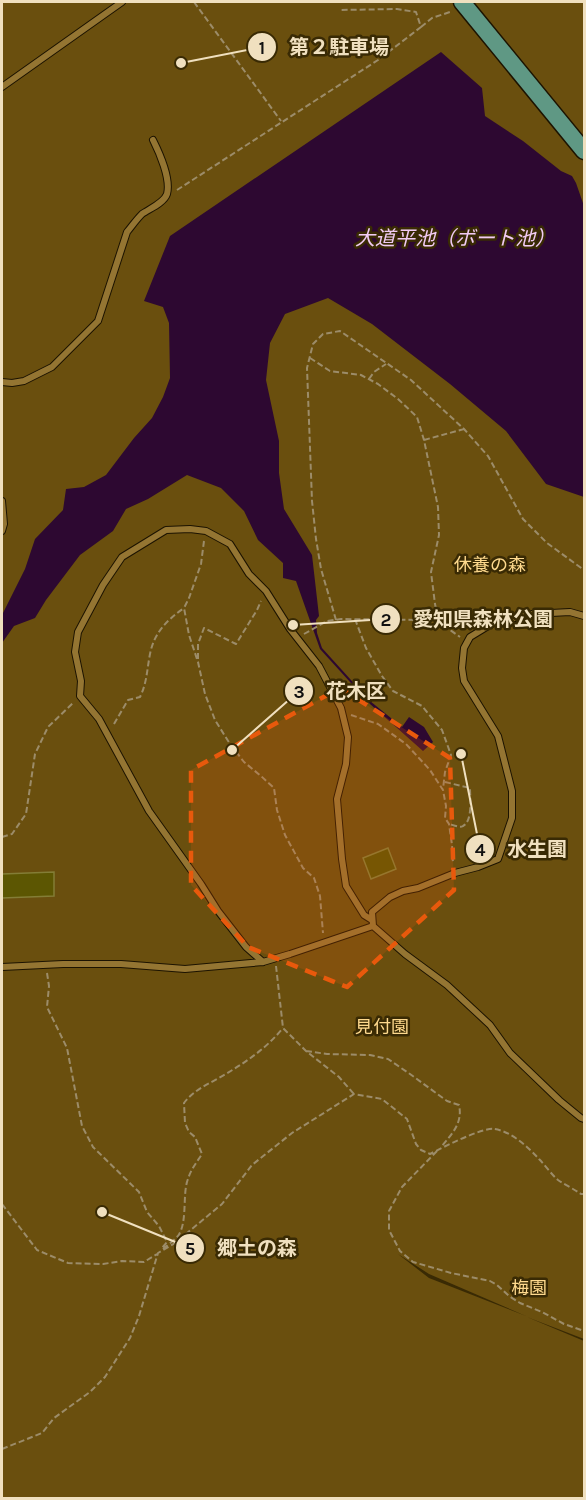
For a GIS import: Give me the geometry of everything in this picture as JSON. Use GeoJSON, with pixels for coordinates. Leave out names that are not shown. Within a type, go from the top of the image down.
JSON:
{"type":"FeatureCollection","features":[{"type":"Feature","properties":{"kind":"main road"},"geometry":{"type":"LineString","coordinates":[[458,5],[585,151]]}},
{"type":"Feature","properties":{"kind":"lane"},"geometry":{"type":"LineString","coordinates":[[2,87],[122,2]]}},
{"type":"Feature","properties":{"kind":"lane"},"geometry":{"type":"LineString","coordinates":[[2,382],[24,381],[52,367],[98,321],[127,232],[134,222],[167,194],[167,175],[153,140]]}},
{"type":"Feature","properties":{"kind":"lane"},"geometry":{"type":"LineString","coordinates":[[2,501],[4,524],[2,531]]}},
{"type":"Feature","properties":{"kind":"lane"},"geometry":{"type":"LineString","coordinates":[[263,962],[246,947],[218,911],[148,811],[99,719],[80,696],[81,681],[75,652],[78,632],[103,585],[122,557],[166,530],[206,531],[230,544],[249,574],[266,591],[297,638],[319,666],[341,708],[348,737],[346,764],[338,799],[342,859],[346,886],[364,915],[405,954],[447,985],[490,1025],[510,1053],[559,1100],[585,1119]]}},
{"type":"Feature","properties":{"kind":"lane"},"geometry":{"type":"LineString","coordinates":[[373,923],[372,912],[390,897],[498,859],[512,818],[512,791],[498,736],[464,681],[462,668],[464,648],[470,637],[493,623],[532,614],[570,612],[585,616]]}},
{"type":"Feature","properties":{"kind":"lane"},"geometry":{"type":"LineString","coordinates":[[2,967],[121,964],[184,969],[263,962],[373,923]]}},
{"type":"Feature","properties":{"kind":"path"},"geometry":{"type":"LineString","coordinates":[[194,2],[282,121]]}},
{"type":"Feature","properties":{"kind":"path"},"geometry":{"type":"LineString","coordinates":[[163,199],[378,60],[432,18],[458,5]]}},
{"type":"Feature","properties":{"kind":"path"},"geometry":{"type":"LineString","coordinates":[[339,10],[397,9],[416,12],[421,27]]}},
{"type":"Feature","properties":{"kind":"path"},"geometry":{"type":"LineString","coordinates":[[336,620],[321,569],[315,530],[307,396],[307,368],[313,344],[323,334],[340,331],[411,380],[464,429],[488,456],[523,519],[547,543],[585,570]]}},
{"type":"Feature","properties":{"kind":"path"},"geometry":{"type":"LineString","coordinates":[[310,358],[330,371],[361,375],[369,379],[398,399],[417,417],[438,507],[439,535],[431,572],[440,622]]}},
{"type":"Feature","properties":{"kind":"path"},"geometry":{"type":"LineString","coordinates":[[369,379],[374,372],[386,364]]}},
{"type":"Feature","properties":{"kind":"path"},"geometry":{"type":"LineString","coordinates":[[424,440],[464,429]]}},
{"type":"Feature","properties":{"kind":"path"},"geometry":{"type":"LineString","coordinates":[[107,734],[128,700],[140,697],[145,687],[154,639],[163,625],[184,608],[189,598],[201,564],[206,531]]}},
{"type":"Feature","properties":{"kind":"path"},"geometry":{"type":"LineString","coordinates":[[198,662],[198,644],[204,628],[236,644],[266,591]]}},
{"type":"Feature","properties":{"kind":"path"},"geometry":{"type":"LineString","coordinates":[[184,608],[205,694],[215,720],[244,762],[274,788],[277,810],[285,835],[303,868],[314,878],[320,896],[324,942]]}},
{"type":"Feature","properties":{"kind":"path"},"geometry":{"type":"LineString","coordinates":[[354,619],[366,648],[393,690],[422,706],[442,730],[451,755],[445,772],[443,790]]}},
{"type":"Feature","properties":{"kind":"path"},"geometry":{"type":"LineString","coordinates":[[297,638],[327,621],[421,620],[440,622],[467,643]]}},
{"type":"Feature","properties":{"kind":"path"},"geometry":{"type":"LineString","coordinates":[[2,837],[12,834],[26,814],[34,754],[48,727],[80,696]]}},
{"type":"Feature","properties":{"kind":"path"},"geometry":{"type":"LineString","coordinates":[[346,713],[378,724],[406,744],[430,770],[443,790],[446,806],[445,818],[449,824],[454,863],[449,875]]}},
{"type":"Feature","properties":{"kind":"path"},"geometry":{"type":"LineString","coordinates":[[445,782],[470,788],[470,817],[464,826],[449,824]]}},
{"type":"Feature","properties":{"kind":"path"},"geometry":{"type":"LineString","coordinates":[[275,958],[283,1028],[306,1051],[339,1077],[354,1094],[382,1099],[407,1119],[416,1144],[421,1150],[430,1154],[485,1129],[494,1129],[507,1133],[520,1142],[556,1179],[581,1194],[585,1194]]}},
{"type":"Feature","properties":{"kind":"path"},"geometry":{"type":"LineString","coordinates":[[2,1449],[42,1433],[54,1418],[90,1392],[105,1377],[130,1338],[158,1253],[167,1242],[159,1226],[147,1212],[139,1192],[93,1147],[82,1126],[67,1048],[48,1007],[47,965]]}},
{"type":"Feature","properties":{"kind":"path"},"geometry":{"type":"LineString","coordinates":[[158,1253],[178,1235],[182,1226],[187,1180],[191,1169],[202,1154],[195,1137],[184,1123],[184,1102],[200,1089],[254,1057],[283,1028]]}},
{"type":"Feature","properties":{"kind":"path"},"geometry":{"type":"LineString","coordinates":[[306,1051],[370,1055],[388,1059],[447,1101],[459,1105],[461,1114],[457,1129],[402,1187],[389,1211],[389,1230],[400,1251],[413,1262],[451,1274],[490,1281],[520,1303],[564,1324],[585,1331]]}},
{"type":"Feature","properties":{"kind":"path"},"geometry":{"type":"LineString","coordinates":[[2,1204],[37,1250],[68,1263],[144,1262],[175,1243],[222,1204],[252,1165],[292,1133],[354,1094]]}},
{"type":"Feature","properties":{"kind":"highlighted area"},"geometry":{"type":"Polygon","coordinates":[[[340,688],[450,758],[454,890],[347,987],[248,947],[191,885],[191,770],[340,688]]]}},
{"type":"Feature","properties":{"kind":"green space"},"geometry":{"type":"Polygon","coordinates":[[[2,2],[584,2],[584,1339],[527,1317],[584,1341],[584,1498],[2,1498],[2,2]],[[398,1254],[429,1278],[526,1316],[429,1274],[398,1254]]]}},
{"type":"Feature","properties":{"kind":"water","name":"大道平池（ボート池）"},"geometry":{"type":"Polygon","coordinates":[[[441,52],[482,88],[485,116],[523,141],[561,171],[572,176],[584,206],[584,497],[546,484],[506,431],[372,324],[328,298],[285,314],[270,343],[266,380],[279,441],[279,473],[284,509],[312,555],[319,616],[316,620],[317,633],[322,648],[370,701],[402,727],[409,717],[424,727],[433,742],[423,751],[370,704],[320,649],[296,581],[283,578],[283,563],[258,540],[244,511],[221,488],[187,475],[148,499],[126,509],[113,531],[80,555],[35,618],[14,626],[2,643],[2,615],[25,569],[35,539],[63,510],[66,489],[84,487],[106,475],[152,418],[163,397],[170,378],[169,323],[163,307],[144,301],[170,236],[441,52]]]}},
{"type":"Feature","properties":{"kind":"building"},"geometry":{"type":"Polygon","coordinates":[[[388,848],[396,869],[371,879],[363,858],[388,848]]]}},
{"type":"Feature","properties":{"kind":"building"},"geometry":{"type":"Polygon","coordinates":[[[54,872],[54,896],[2,898],[2,874],[54,872]]]}},
{"type":"Feature","properties":{"kind":"place","name":"第２駐車場"},"geometry":{"type":"Point","coordinates":[181,63]}},
{"type":"Feature","properties":{"kind":"place","name":"愛知県森林公園"},"geometry":{"type":"Point","coordinates":[293,625]}},
{"type":"Feature","properties":{"kind":"place","name":"花木区"},"geometry":{"type":"Point","coordinates":[232,750]}},
{"type":"Feature","properties":{"kind":"place","name":"水生園"},"geometry":{"type":"Point","coordinates":[461,754]}},
{"type":"Feature","properties":{"kind":"place","name":"郷土の森"},"geometry":{"type":"Point","coordinates":[102,1212]}},
{"type":"Feature","properties":{"kind":"park label","name":"休養の森"},"geometry":{"type":"Point","coordinates":[490,565]}},
{"type":"Feature","properties":{"kind":"park label","name":"見付園"},"geometry":{"type":"Point","coordinates":[382,1027]}},
{"type":"Feature","properties":{"kind":"park label","name":"梅園"},"geometry":{"type":"Point","coordinates":[529,1288]}}]}
